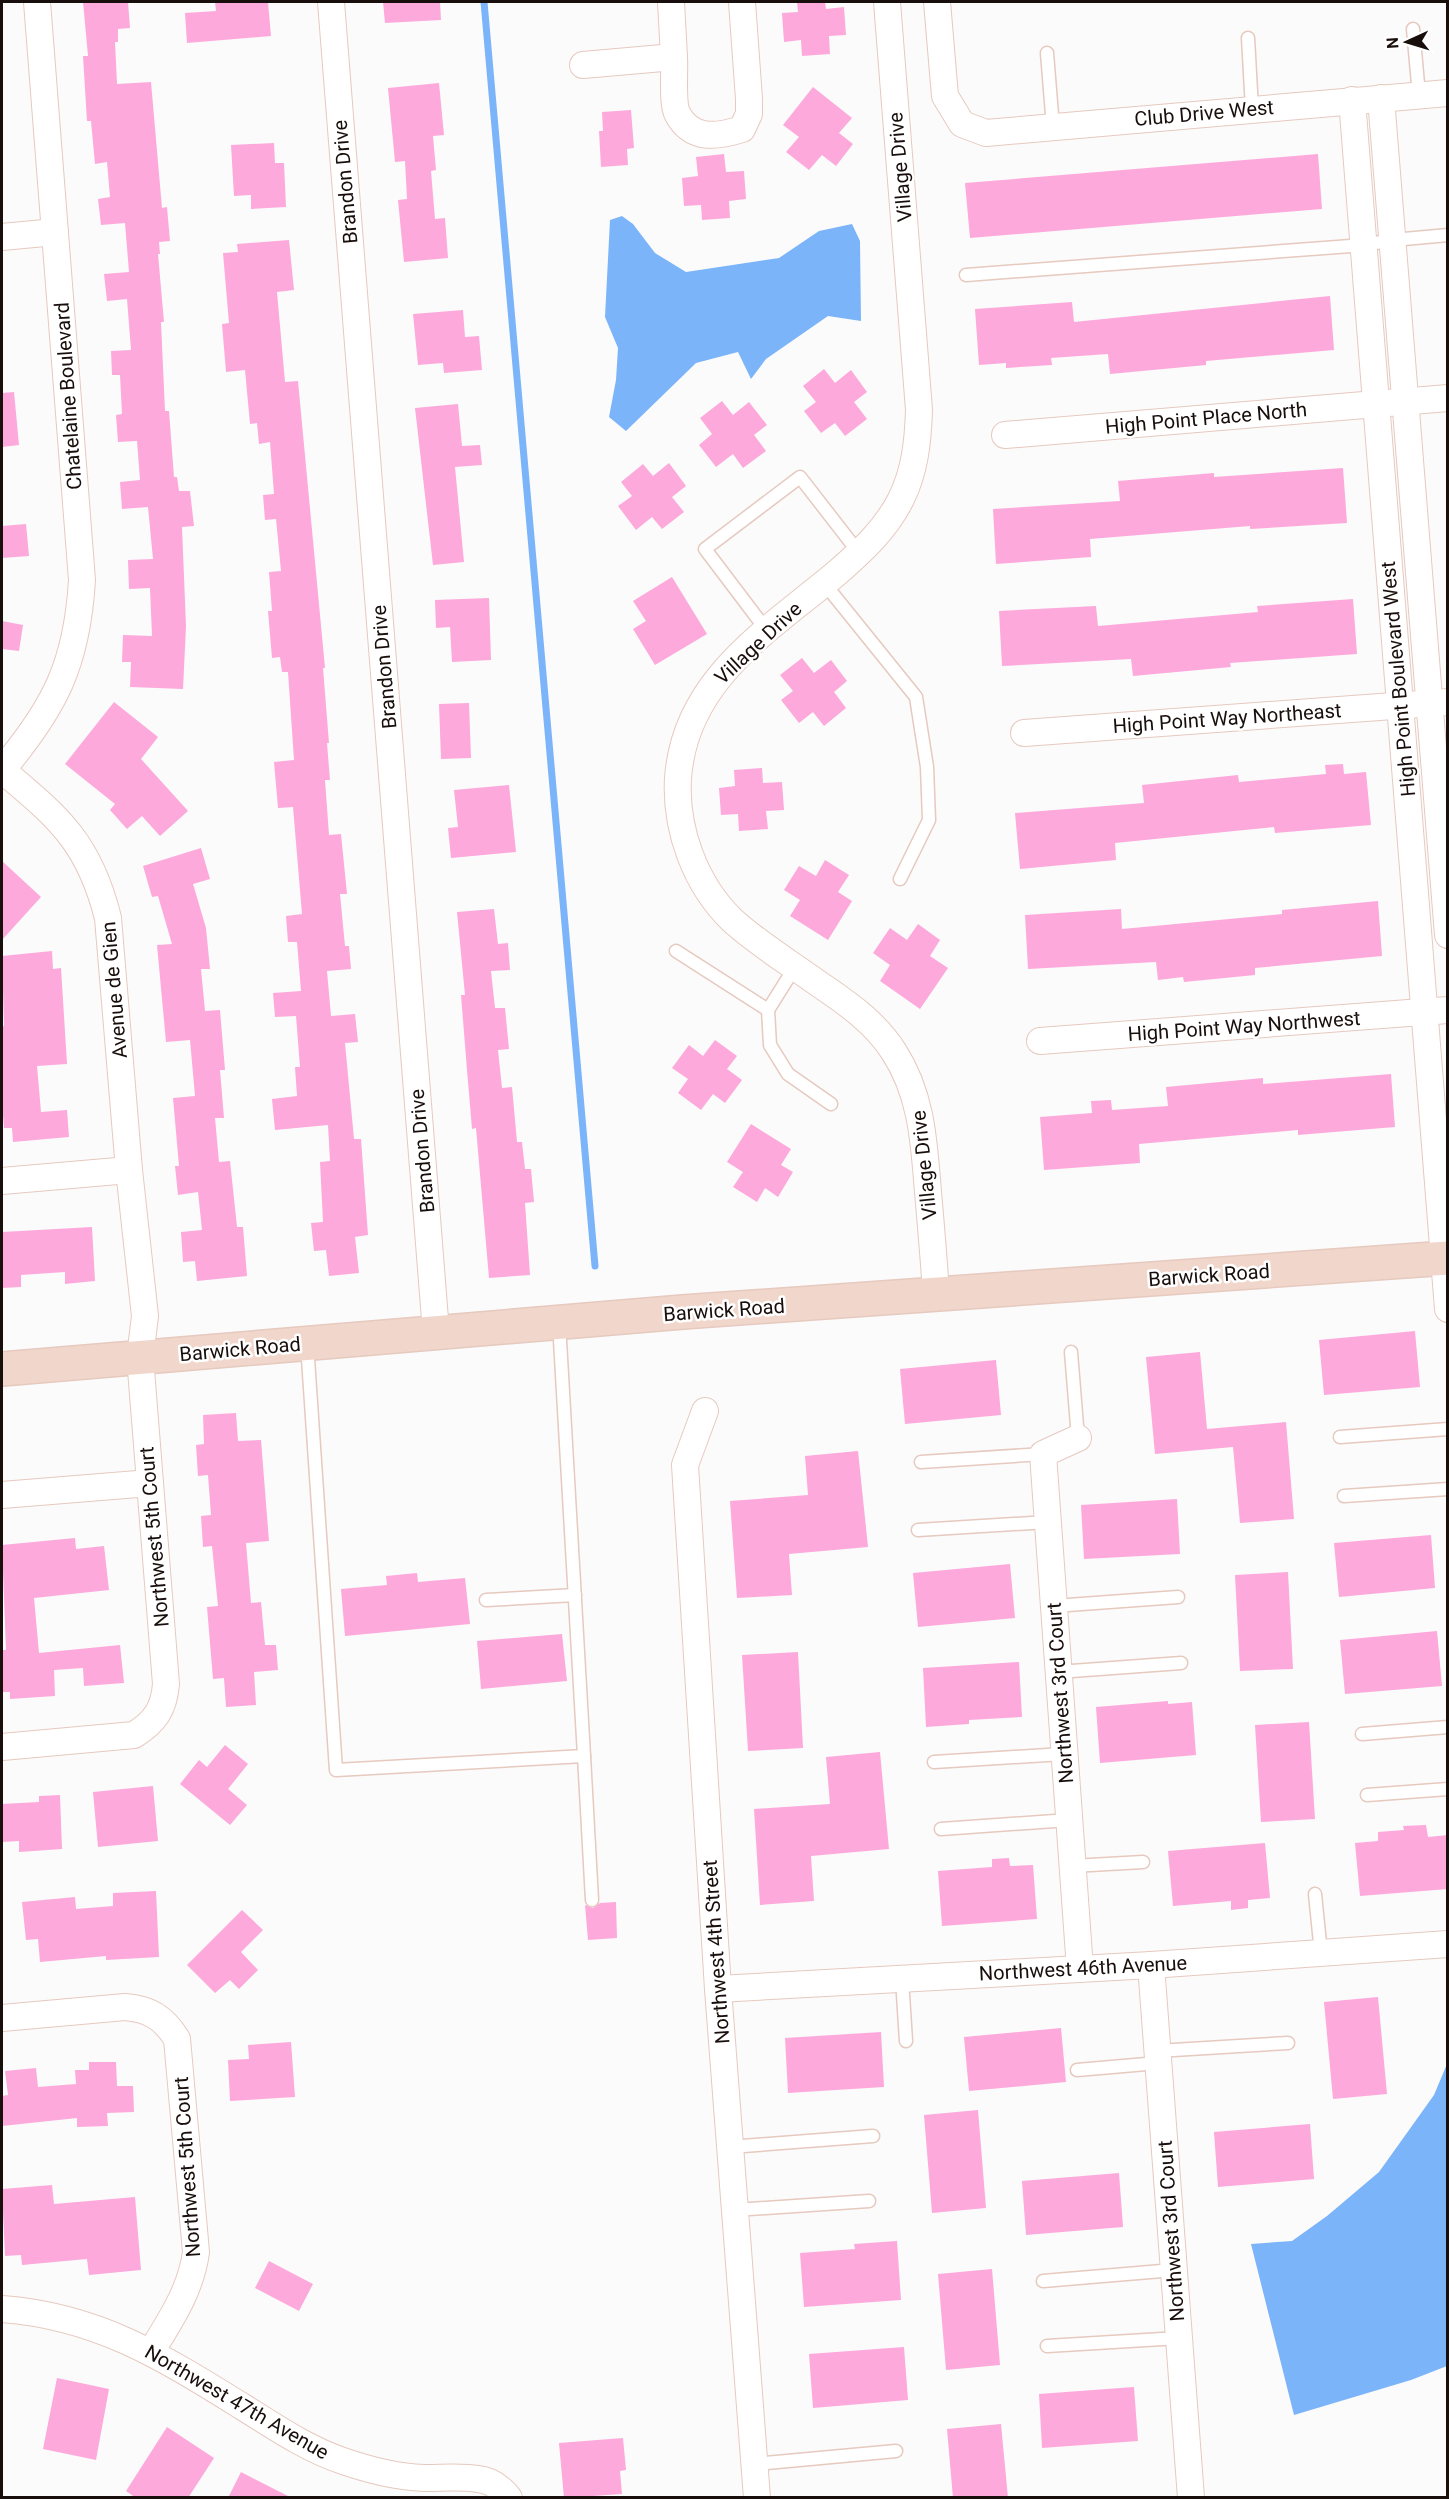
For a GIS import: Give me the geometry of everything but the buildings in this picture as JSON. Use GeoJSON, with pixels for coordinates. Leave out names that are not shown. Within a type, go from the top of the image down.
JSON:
{"type":"FeatureCollection","features":[{"type":"Feature","properties":{"kind":"street","name":"Chatelaine Boulevard"},"geometry":{"type":"LineString","coordinates":[[2,770],[44,716],[61,684],[73,651],[80,616],[82,580],[37,2]]}},
{"type":"Feature","properties":{"kind":"street","name":"Brandon Drive"},"geometry":{"type":"LineString","coordinates":[[331,2],[436,1332]]}},
{"type":"Feature","properties":{"kind":"street"},"geometry":{"type":"LineString","coordinates":[[671,2],[676,112],[687,127],[702,136],[722,136],[742,129],[749,114],[742,2]]}},
{"type":"Feature","properties":{"kind":"street","name":"Village Drive"},"geometry":{"type":"LineString","coordinates":[[887,2],[919,410],[918,441],[912,471],[901,499],[885,526],[859,554],[730,662],[710,686],[695,712],[681,756],[678,779],[679,810],[685,840],[692,859],[711,895],[731,919],[852,1007],[875,1028],[894,1052],[909,1078],[919,1108],[924,1138],[936,1294]]}},
{"type":"Feature","properties":{"kind":"street","name":"Club Drive West"},"geometry":{"type":"LineString","coordinates":[[937,2],[945,96],[962,124],[986,133],[1448,93]]}},
{"type":"Feature","properties":{"kind":"street"},"geometry":{"type":"LineString","coordinates":[[583,65],[674,57]]}},
{"type":"Feature","properties":{"kind":"street","name":"High Point Boulevard West"},"geometry":{"type":"LineString","coordinates":[[1381,98],[1406,401],[1438,702],[1448,935]]}},
{"type":"Feature","properties":{"kind":"street","name":"High Point Boulevard West"},"geometry":{"type":"LineString","coordinates":[[1352,100],[1400,705],[1436,1011],[1448,1309]]}},
{"type":"Feature","properties":{"kind":"street"},"geometry":{"type":"LineString","coordinates":[[2,237],[55,232]]}},
{"type":"Feature","properties":{"kind":"street","name":"High Point Place North"},"geometry":{"type":"LineString","coordinates":[[1005,435],[1448,398]]}},
{"type":"Feature","properties":{"kind":"street","name":"High Point Way Northeast"},"geometry":{"type":"LineString","coordinates":[[1024,733],[1438,702]]}},
{"type":"Feature","properties":{"kind":"street","name":"Avenue de Gien"},"geometry":{"type":"LineString","coordinates":[[2,770],[72,834],[101,888],[108,918],[137,1248],[128,1285],[130,1326],[140,1357]]}},
{"type":"Feature","properties":{"kind":"street","name":"High Point Way Northwest"},"geometry":{"type":"LineString","coordinates":[[1040,1041],[1436,1011]]}},
{"type":"Feature","properties":{"kind":"street"},"geometry":{"type":"LineString","coordinates":[[2,1181],[129,1170]]}},
{"type":"Feature","properties":{"kind":"street","name":"Barwick Road"},"geometry":{"type":"LineString","coordinates":[[2,1369],[559,1322],[1446,1258]]}},
{"type":"Feature","properties":{"kind":"street","name":"Northwest 5th Court"},"geometry":{"type":"LineString","coordinates":[[2,1747],[134,1735],[148,1727],[158,1715],[165,1700],[166,1684],[140,1357]]}},
{"type":"Feature","properties":{"kind":"street","name":"Northwest 4th Street"},"geometry":{"type":"LineString","coordinates":[[705,1411],[685,1465],[718,1989],[758,2498]]}},
{"type":"Feature","properties":{"kind":"street"},"geometry":{"type":"LineString","coordinates":[[1043,1454],[1078,1438]]}},
{"type":"Feature","properties":{"kind":"street","name":"Northwest 3rd Court"},"geometry":{"type":"LineString","coordinates":[[1043,1454],[1080,1969]]}},
{"type":"Feature","properties":{"kind":"street"},"geometry":{"type":"LineString","coordinates":[[2,1496],[150,1483]]}},
{"type":"Feature","properties":{"kind":"street","name":"Northwest 46th Avenue"},"geometry":{"type":"LineString","coordinates":[[718,1989],[1151,1965],[1448,1944]]}},
{"type":"Feature","properties":{"kind":"street","name":"Northwest 3rd Court"},"geometry":{"type":"LineString","coordinates":[[1151,1965],[1191,2498]]}},
{"type":"Feature","properties":{"kind":"street","name":"Northwest 5th Court"},"geometry":{"type":"LineString","coordinates":[[2,2018],[125,2007],[142,2008],[157,2015],[169,2026],[177,2039],[196,2252],[190,2282],[184,2297],[151,2352]]}},
{"type":"Feature","properties":{"kind":"street","name":"Northwest 47th Avenue"},"geometry":{"type":"LineString","coordinates":[[2,2309],[25,2311],[74,2321],[121,2337],[151,2352],[290,2436],[325,2454],[381,2472],[421,2478],[480,2479],[495,2485],[508,2496]]}},
{"type":"Feature","properties":{"kind":"lane"},"geometry":{"type":"LineString","coordinates":[[1413,29],[1419,95]]}},
{"type":"Feature","properties":{"kind":"lane"},"geometry":{"type":"LineString","coordinates":[[1248,38],[1252,109]]}},
{"type":"Feature","properties":{"kind":"lane"},"geometry":{"type":"LineString","coordinates":[[1047,53],[1053,127]]}},
{"type":"Feature","properties":{"kind":"lane"},"geometry":{"type":"LineString","coordinates":[[966,275],[1364,245],[1448,235]]}},
{"type":"Feature","properties":{"kind":"lane"},"geometry":{"type":"LineString","coordinates":[[767,631],[705,549],[800,477],[859,554]]}},
{"type":"Feature","properties":{"kind":"lane"},"geometry":{"type":"LineString","coordinates":[[824,584],[916,697],[927,767],[929,820],[900,879]]}},
{"type":"Feature","properties":{"kind":"lane"},"geometry":{"type":"LineString","coordinates":[[676,951],[768,1010]]}},
{"type":"Feature","properties":{"kind":"lane"},"geometry":{"type":"LineString","coordinates":[[795,967],[768,1010],[770,1046],[788,1074],[831,1104]]}},
{"type":"Feature","properties":{"kind":"lane"},"geometry":{"type":"LineString","coordinates":[[559,1322],[592,1900]]}},
{"type":"Feature","properties":{"kind":"lane"},"geometry":{"type":"LineString","coordinates":[[307,1343],[336,1770],[584,1756]]}},
{"type":"Feature","properties":{"kind":"lane"},"geometry":{"type":"LineString","coordinates":[[1071,1352],[1078,1438]]}},
{"type":"Feature","properties":{"kind":"lane"},"geometry":{"type":"LineString","coordinates":[[1340,1437],[1448,1429]]}},
{"type":"Feature","properties":{"kind":"lane"},"geometry":{"type":"LineString","coordinates":[[921,1462],[1043,1454]]}},
{"type":"Feature","properties":{"kind":"lane"},"geometry":{"type":"LineString","coordinates":[[1344,1497],[1448,1489]]}},
{"type":"Feature","properties":{"kind":"lane"},"geometry":{"type":"LineString","coordinates":[[918,1530],[1048,1522]]}},
{"type":"Feature","properties":{"kind":"lane"},"geometry":{"type":"LineString","coordinates":[[486,1600],[574,1595]]}},
{"type":"Feature","properties":{"kind":"lane"},"geometry":{"type":"LineString","coordinates":[[1054,1606],[1178,1597]]}},
{"type":"Feature","properties":{"kind":"lane"},"geometry":{"type":"LineString","coordinates":[[1058,1672],[1181,1663]]}},
{"type":"Feature","properties":{"kind":"lane"},"geometry":{"type":"LineString","coordinates":[[1362,1734],[1448,1727]]}},
{"type":"Feature","properties":{"kind":"lane"},"geometry":{"type":"LineString","coordinates":[[934,1762],[1063,1754]]}},
{"type":"Feature","properties":{"kind":"lane"},"geometry":{"type":"LineString","coordinates":[[1367,1795],[1448,1789]]}},
{"type":"Feature","properties":{"kind":"lane"},"geometry":{"type":"LineString","coordinates":[[940,1829],[1069,1821]]}},
{"type":"Feature","properties":{"kind":"lane"},"geometry":{"type":"LineString","coordinates":[[1072,1866],[1143,1863]]}},
{"type":"Feature","properties":{"kind":"lane"},"geometry":{"type":"LineString","coordinates":[[1315,1894],[1321,1953]]}},
{"type":"Feature","properties":{"kind":"lane"},"geometry":{"type":"LineString","coordinates":[[902,1979],[906,2041]]}},
{"type":"Feature","properties":{"kind":"lane"},"geometry":{"type":"LineString","coordinates":[[1077,2070],[1158,2057],[1288,2043]]}},
{"type":"Feature","properties":{"kind":"lane"},"geometry":{"type":"LineString","coordinates":[[730,2147],[873,2136]]}},
{"type":"Feature","properties":{"kind":"lane"},"geometry":{"type":"LineString","coordinates":[[735,2210],[869,2201]]}},
{"type":"Feature","properties":{"kind":"lane"},"geometry":{"type":"LineString","coordinates":[[1043,2281],[1174,2270]]}},
{"type":"Feature","properties":{"kind":"lane"},"geometry":{"type":"LineString","coordinates":[[1047,2346],[1179,2338]]}},
{"type":"Feature","properties":{"kind":"lane"},"geometry":{"type":"LineString","coordinates":[[755,2464],[896,2451]]}},
{"type":"Feature","properties":{"kind":"water"},"geometry":{"type":"Polygon","coordinates":[[[622,216],[633,224],[655,253],[686,272],[779,258],[819,231],[852,224],[860,241],[861,321],[828,316],[766,359],[751,379],[738,352],[696,363],[626,431],[609,417],[616,380],[618,348],[605,317],[610,220],[622,216]]]}},
{"type":"Feature","properties":{"kind":"water"},"geometry":{"type":"Polygon","coordinates":[[[1447,2064],[1447,2366],[1411,2380],[1294,2415],[1251,2244],[1292,2241],[1327,2216],[1379,2172],[1434,2095],[1447,2064]]]}},
{"type":"Feature","properties":{"kind":"waterway"},"geometry":{"type":"LineString","coordinates":[[484,2],[595,1266]]}}]}
